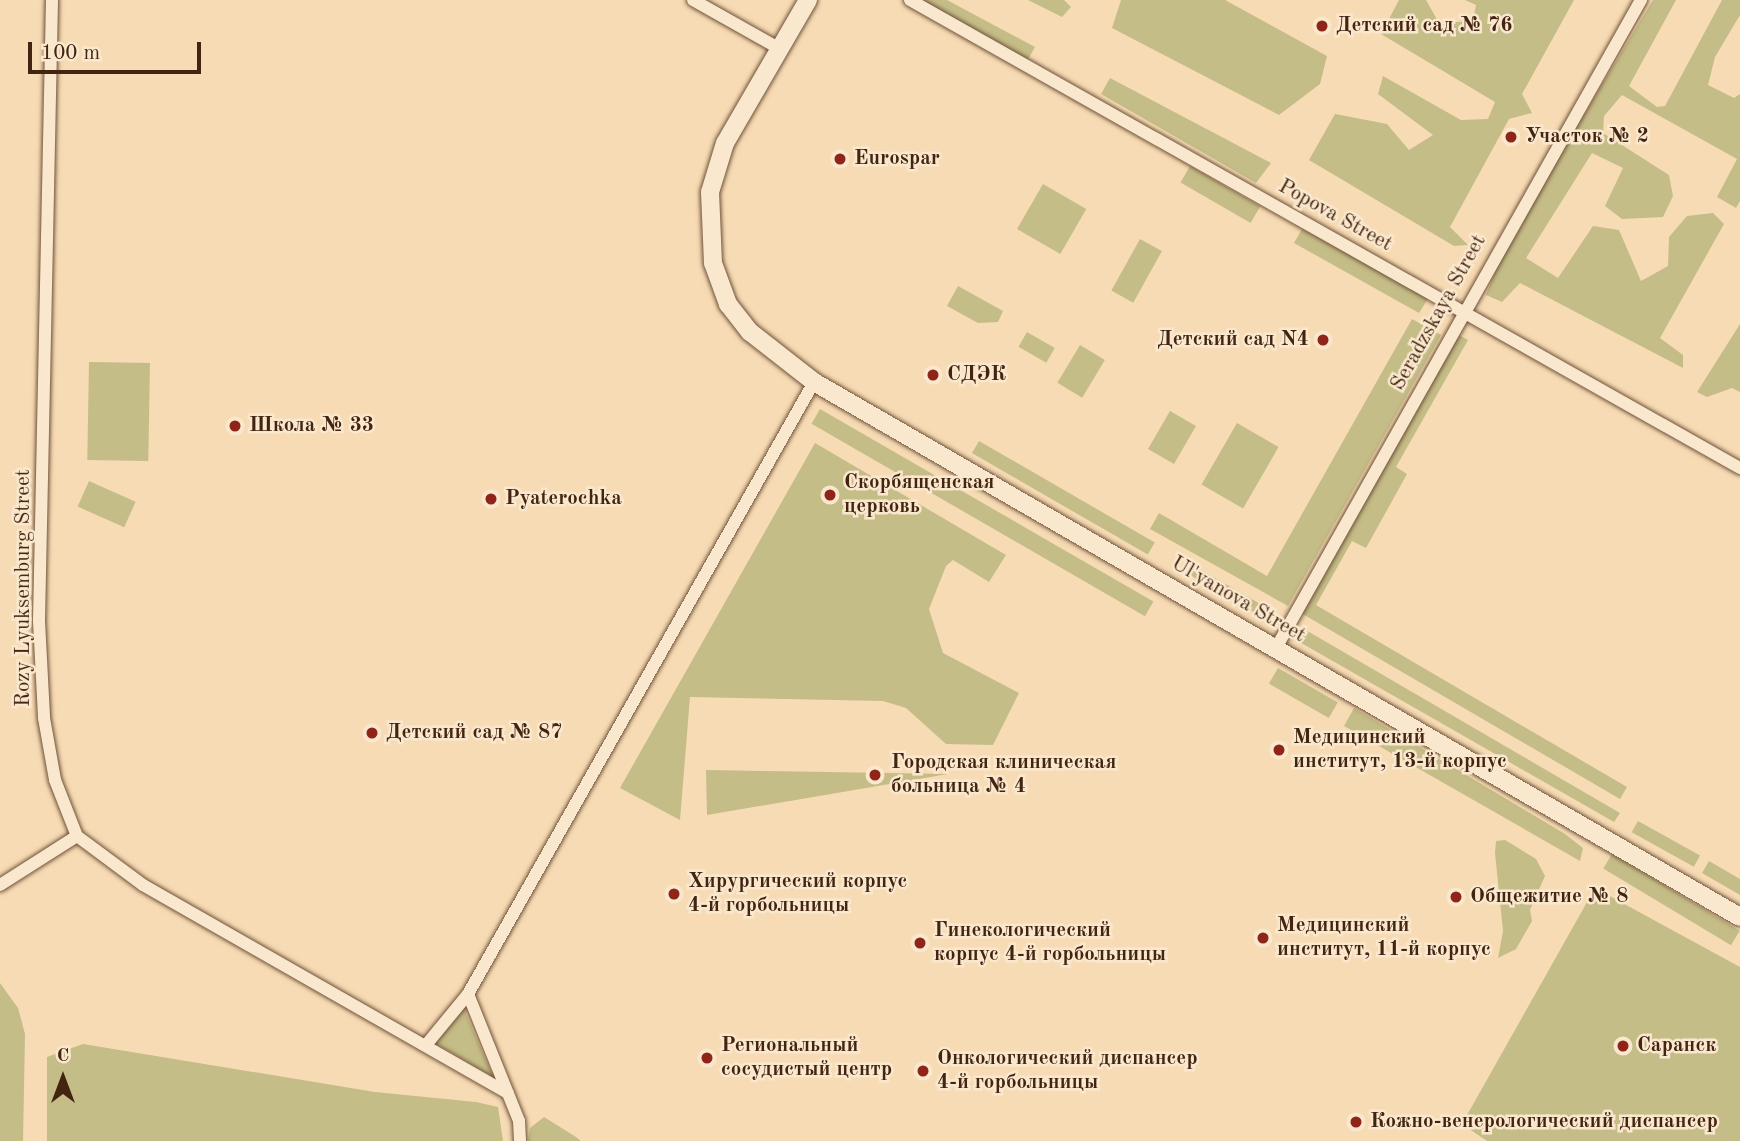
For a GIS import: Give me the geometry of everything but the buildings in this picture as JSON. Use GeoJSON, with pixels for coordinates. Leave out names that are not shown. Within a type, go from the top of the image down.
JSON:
{"type":"FeatureCollection","features":[{"type":"Feature","properties":{"kind":"main road","name":"Ul'yanova Street"},"geometry":{"type":"LineString","coordinates":[[808,0],[715,168],[710,243],[729,304],[750,332],[814,382],[1740,917]]}},
{"type":"Feature","properties":{"kind":"street","name":"Rozy Lyuksemburg Street"},"geometry":{"type":"LineString","coordinates":[[52,0],[39,621],[44,718],[55,780],[77,836]]}},
{"type":"Feature","properties":{"kind":"street"},"geometry":{"type":"LineString","coordinates":[[693,0],[780,49]]}},
{"type":"Feature","properties":{"kind":"street","name":"Popova Street"},"geometry":{"type":"LineString","coordinates":[[910,0],[1740,468]]}},
{"type":"Feature","properties":{"kind":"street","name":"Seradzskaya Street"},"geometry":{"type":"LineString","coordinates":[[1276,648],[1641,0]]}},
{"type":"Feature","properties":{"kind":"street"},"geometry":{"type":"LineString","coordinates":[[426,1045],[468,994],[814,382]]}},
{"type":"Feature","properties":{"kind":"street"},"geometry":{"type":"LineString","coordinates":[[0,885],[77,836],[143,885],[508,1093]]}},
{"type":"Feature","properties":{"kind":"street"},"geometry":{"type":"LineString","coordinates":[[468,994],[519,1121],[520,1141]]}},
{"type":"Feature","properties":{"kind":"shaded area"},"geometry":{"type":"Polygon","coordinates":[[[922,0],[947,0],[1035,47],[1027,61],[922,0]]]}},
{"type":"Feature","properties":{"kind":"shaded area"},"geometry":{"type":"Polygon","coordinates":[[[1028,0],[1064,0],[1071,7],[1062,17],[1028,0]]]}},
{"type":"Feature","properties":{"kind":"shaded area"},"geometry":{"type":"Polygon","coordinates":[[[1121,0],[1225,0],[1327,56],[1320,84],[1279,115],[1112,28],[1121,0]]]}},
{"type":"Feature","properties":{"kind":"shaded area"},"geometry":{"type":"Polygon","coordinates":[[[1399,0],[1426,0],[1439,23],[1473,21],[1476,5],[1465,0],[1574,0],[1522,94],[1532,113],[1509,119],[1450,227],[1468,245],[1454,246],[1309,160],[1335,114],[1387,124],[1409,150],[1433,135],[1378,94],[1383,76],[1461,120],[1488,119],[1495,102],[1381,34],[1399,0]]]}},
{"type":"Feature","properties":{"kind":"shaded area"},"geometry":{"type":"Polygon","coordinates":[[[1653,0],[1676,0],[1629,86],[1657,107],[1665,106],[1722,0],[1740,0],[1740,15],[1715,57],[1708,85],[1734,98],[1740,94],[1740,201],[1736,208],[1717,197],[1737,159],[1622,95],[1604,116],[1603,133],[1669,175],[1673,196],[1663,217],[1622,219],[1605,206],[1623,168],[1592,153],[1526,258],[1558,278],[1593,226],[1619,230],[1641,281],[1668,266],[1669,237],[1687,216],[1713,213],[1724,224],[1660,338],[1683,355],[1683,368],[1520,283],[1502,302],[1486,295],[1505,246],[1653,0]]]}},
{"type":"Feature","properties":{"kind":"shaded area"},"geometry":{"type":"Polygon","coordinates":[[[1110,78],[1271,163],[1256,183],[1101,94],[1110,78]]]}},
{"type":"Feature","properties":{"kind":"shaded area"},"geometry":{"type":"Polygon","coordinates":[[[1190,166],[1260,206],[1251,223],[1180,182],[1190,166]]]}},
{"type":"Feature","properties":{"kind":"shaded area"},"geometry":{"type":"Polygon","coordinates":[[[1043,184],[1086,209],[1060,254],[1017,229],[1043,184]]]}},
{"type":"Feature","properties":{"kind":"shaded area"},"geometry":{"type":"Polygon","coordinates":[[[1302,229],[1429,297],[1419,313],[1294,243],[1302,229]]]}},
{"type":"Feature","properties":{"kind":"shaded area"},"geometry":{"type":"Polygon","coordinates":[[[1140,239],[1162,251],[1133,303],[1111,291],[1140,239]]]}},
{"type":"Feature","properties":{"kind":"shaded area"},"geometry":{"type":"Polygon","coordinates":[[[958,286],[1003,311],[998,322],[978,323],[947,306],[958,286]]]}},
{"type":"Feature","properties":{"kind":"shaded area"},"geometry":{"type":"Polygon","coordinates":[[[1412,319],[1441,335],[1288,606],[1150,529],[1159,513],[1267,576],[1412,319]]]}},
{"type":"Feature","properties":{"kind":"shaded area"},"geometry":{"type":"Polygon","coordinates":[[[1740,324],[1740,392],[1732,388],[1707,397],[1697,392],[1740,324]]]}},
{"type":"Feature","properties":{"kind":"shaded area"},"geometry":{"type":"Polygon","coordinates":[[[1027,332],[1055,348],[1046,363],[1018,347],[1027,332]]]}},
{"type":"Feature","properties":{"kind":"shaded area"},"geometry":{"type":"Polygon","coordinates":[[[1455,333],[1468,340],[1396,467],[1407,474],[1366,548],[1352,541],[1316,605],[1627,787],[1620,799],[1301,613],[1455,333]]]}},
{"type":"Feature","properties":{"kind":"shaded area"},"geometry":{"type":"Polygon","coordinates":[[[1080,345],[1105,360],[1082,398],[1057,383],[1080,345]]]}},
{"type":"Feature","properties":{"kind":"shaded area"},"geometry":{"type":"Polygon","coordinates":[[[89,362],[150,363],[148,461],[87,460],[89,362]]]}},
{"type":"Feature","properties":{"kind":"shaded area"},"geometry":{"type":"Polygon","coordinates":[[[820,409],[1153,601],[1145,616],[812,424],[820,409]]]}},
{"type":"Feature","properties":{"kind":"shaded area"},"geometry":{"type":"Polygon","coordinates":[[[1170,411],[1196,426],[1174,464],[1148,449],[1170,411]]]}},
{"type":"Feature","properties":{"kind":"shaded area"},"geometry":{"type":"Polygon","coordinates":[[[1237,423],[1279,447],[1243,508],[1202,484],[1237,423]]]}},
{"type":"Feature","properties":{"kind":"shaded area"},"geometry":{"type":"Polygon","coordinates":[[[979,441],[1155,542],[1148,555],[972,453],[979,441]]]}},
{"type":"Feature","properties":{"kind":"shaded area"},"geometry":{"type":"Polygon","coordinates":[[[815,443],[1006,555],[989,582],[953,560],[946,566],[929,609],[943,653],[1019,693],[993,745],[946,744],[906,708],[883,701],[690,697],[680,820],[620,788],[815,443]]]}},
{"type":"Feature","properties":{"kind":"shaded area"},"geometry":{"type":"Polygon","coordinates":[[[89,481],[136,502],[124,527],[78,507],[89,481]]]}},
{"type":"Feature","properties":{"kind":"shaded area"},"geometry":{"type":"Polygon","coordinates":[[[1191,564],[1268,608],[1263,617],[1186,573],[1191,564]]]}},
{"type":"Feature","properties":{"kind":"shaded area"},"geometry":{"type":"Polygon","coordinates":[[[1304,629],[1620,813],[1614,822],[1296,640],[1304,629]]]}},
{"type":"Feature","properties":{"kind":"shaded area"},"geometry":{"type":"Polygon","coordinates":[[[1278,668],[1338,703],[1329,718],[1269,684],[1278,668]]]}},
{"type":"Feature","properties":{"kind":"shaded area"},"geometry":{"type":"Polygon","coordinates":[[[1354,708],[1565,834],[1583,848],[1580,861],[1344,726],[1354,708]]]}},
{"type":"Feature","properties":{"kind":"shaded area"},"geometry":{"type":"Polygon","coordinates":[[[706,770],[767,771],[948,774],[707,815],[706,770]]]}},
{"type":"Feature","properties":{"kind":"shaded area"},"geometry":{"type":"Polygon","coordinates":[[[1638,821],[1700,855],[1694,867],[1632,832],[1638,821]]]}},
{"type":"Feature","properties":{"kind":"shaded area"},"geometry":{"type":"Polygon","coordinates":[[[1505,840],[1536,859],[1545,876],[1530,910],[1532,921],[1516,949],[1498,958],[1503,931],[1495,853],[1496,841],[1505,840]]]}},
{"type":"Feature","properties":{"kind":"shaded area"},"geometry":{"type":"Polygon","coordinates":[[[1612,854],[1740,931],[1731,945],[1603,869],[1612,854]]]}},
{"type":"Feature","properties":{"kind":"shaded area"},"geometry":{"type":"Polygon","coordinates":[[[1709,861],[1740,879],[1740,895],[1702,873],[1709,861]]]}},
{"type":"Feature","properties":{"kind":"shaded area","name":"Саранск"},"geometry":{"type":"Polygon","coordinates":[[[1595,888],[1740,967],[1740,1141],[1487,1141],[1462,1124],[1595,888]]]}},
{"type":"Feature","properties":{"kind":"shaded area"},"geometry":{"type":"Polygon","coordinates":[[[0,983],[18,1008],[25,1034],[23,1141],[0,1141],[0,983]]]}},
{"type":"Feature","properties":{"kind":"shaded area"},"geometry":{"type":"Polygon","coordinates":[[[463,1007],[493,1077],[435,1043],[463,1007]]]}},
{"type":"Feature","properties":{"kind":"shaded area"},"geometry":{"type":"Polygon","coordinates":[[[83,1044],[375,1092],[476,1102],[498,1107],[503,1141],[47,1141],[47,1057],[83,1044]]]}},
{"type":"Feature","properties":{"kind":"shaded area"},"geometry":{"type":"Polygon","coordinates":[[[544,1117],[581,1141],[528,1141],[530,1128],[544,1117]]]}},
{"type":"Feature","properties":{"kind":"place","name":"Детский сад № 76"},"geometry":{"type":"Point","coordinates":[1322,26]}},
{"type":"Feature","properties":{"kind":"place","name":"Участок № 2"},"geometry":{"type":"Point","coordinates":[1511,137]}},
{"type":"Feature","properties":{"kind":"place","name":"Eurospar"},"geometry":{"type":"Point","coordinates":[840,159]}},
{"type":"Feature","properties":{"kind":"place","name":"Детский сад N4"},"geometry":{"type":"Point","coordinates":[1323,340]}},
{"type":"Feature","properties":{"kind":"place","name":"СДЭК"},"geometry":{"type":"Point","coordinates":[933,375]}},
{"type":"Feature","properties":{"kind":"place","name":"Школа № 33"},"geometry":{"type":"Point","coordinates":[235,426]}},
{"type":"Feature","properties":{"kind":"place","name":"Скорбященская церковь"},"geometry":{"type":"Point","coordinates":[830,495]}},
{"type":"Feature","properties":{"kind":"place","name":"Pyaterochka"},"geometry":{"type":"Point","coordinates":[491,499]}},
{"type":"Feature","properties":{"kind":"place","name":"Детский сад № 87"},"geometry":{"type":"Point","coordinates":[372,733]}},
{"type":"Feature","properties":{"kind":"place","name":"Медицинский институт, 13-й корпус"},"geometry":{"type":"Point","coordinates":[1279,750]}},
{"type":"Feature","properties":{"kind":"place","name":"Городская клиническая больница № 4"},"geometry":{"type":"Point","coordinates":[875,775]}},
{"type":"Feature","properties":{"kind":"place","name":"Хирургический корпус 4-й горбольницы"},"geometry":{"type":"Point","coordinates":[674,894]}},
{"type":"Feature","properties":{"kind":"place","name":"Общежитие № 8"},"geometry":{"type":"Point","coordinates":[1456,897]}},
{"type":"Feature","properties":{"kind":"place","name":"Медицинский институт, 11-й корпус"},"geometry":{"type":"Point","coordinates":[1263,938]}},
{"type":"Feature","properties":{"kind":"place","name":"Гинекологический корпус 4-й горбольницы"},"geometry":{"type":"Point","coordinates":[920,943]}},
{"type":"Feature","properties":{"kind":"place","name":"Саранск"},"geometry":{"type":"Point","coordinates":[1623,1046]}},
{"type":"Feature","properties":{"kind":"place","name":"Региональный сосудистый центр"},"geometry":{"type":"Point","coordinates":[707,1058]}},
{"type":"Feature","properties":{"kind":"place","name":"Онкологический диспансер 4-й горбольницы"},"geometry":{"type":"Point","coordinates":[923,1071]}},
{"type":"Feature","properties":{"kind":"place","name":"Кожно-венерологический диспансер"},"geometry":{"type":"Point","coordinates":[1356,1122]}}]}
